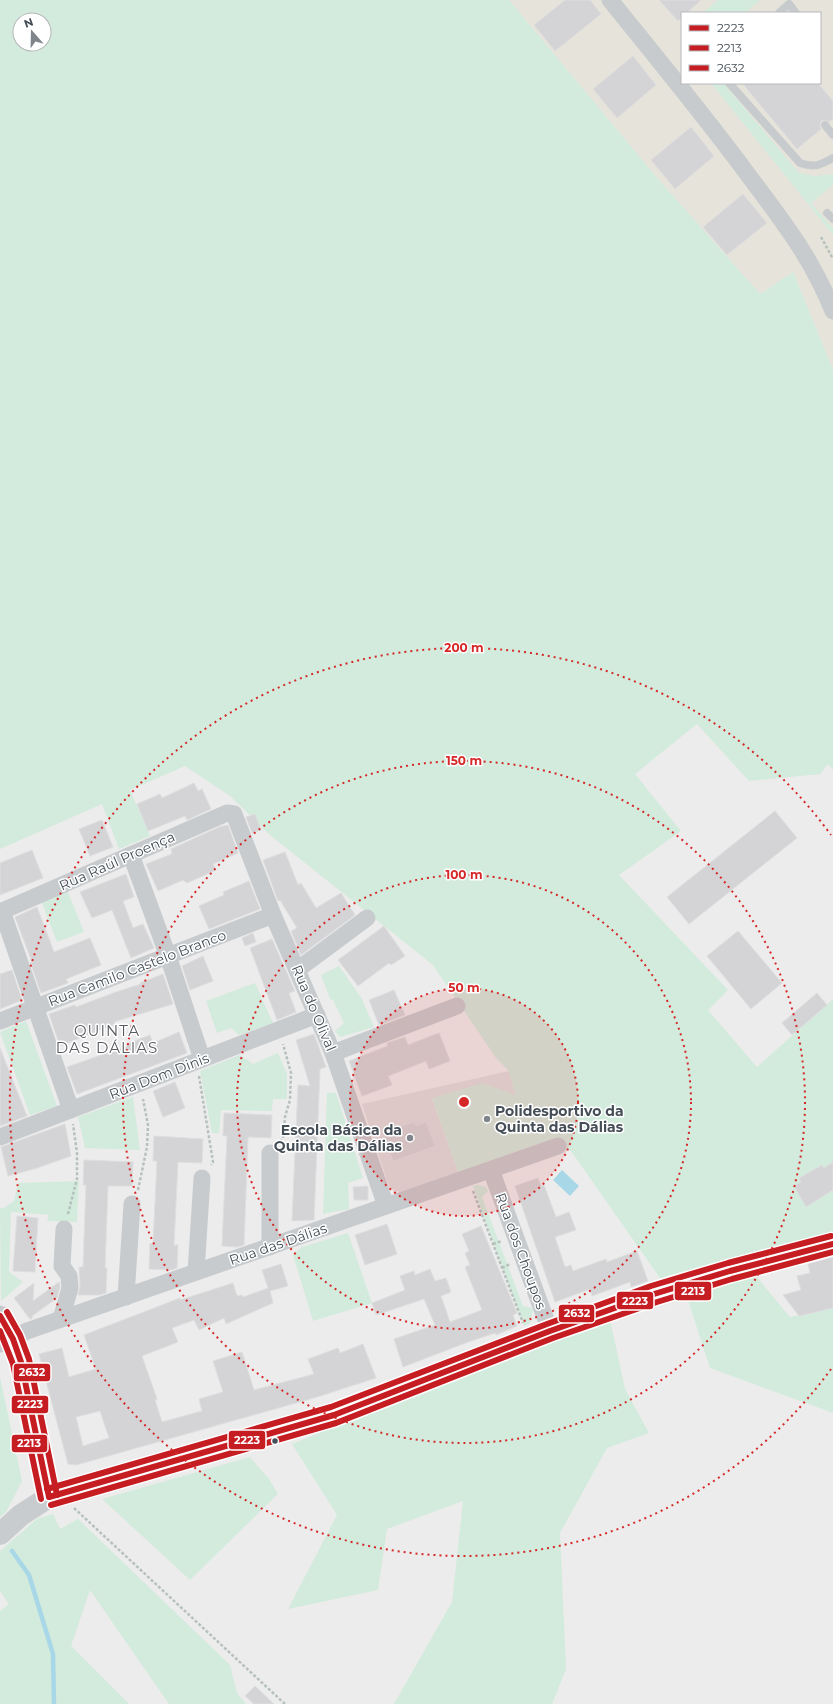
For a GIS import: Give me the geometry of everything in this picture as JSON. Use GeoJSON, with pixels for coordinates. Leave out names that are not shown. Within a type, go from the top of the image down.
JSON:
{"type":"FeatureCollection","features":[{"type":"Feature","properties":{"kind":"main road"},"geometry":{"type":"LineString","coordinates":[[0,1534],[20,1515],[49,1497],[334,1415],[550,1331],[654,1294],[730,1271],[833,1244]]}},
{"type":"Feature","properties":{"kind":"street"},"geometry":{"type":"LineString","coordinates":[[610,0],[715,130],[794,236],[822,284],[833,311]]}},
{"type":"Feature","properties":{"kind":"street","name":"Rua Raúl Proença"},"geometry":{"type":"LineString","coordinates":[[1,912],[227,813],[234,814]]}},
{"type":"Feature","properties":{"kind":"street","name":"Rua do Olival"},"geometry":{"type":"LineString","coordinates":[[234,814],[273,915],[333,1053],[386,1206]]}},
{"type":"Feature","properties":{"kind":"street"},"geometry":{"type":"LineString","coordinates":[[131,855],[168,956],[200,1061]]}},
{"type":"Feature","properties":{"kind":"street"},"geometry":{"type":"LineString","coordinates":[[1,912],[71,1110]]}},
{"type":"Feature","properties":{"kind":"street","name":"Rua Camilo Castelo Branco"},"geometry":{"type":"LineString","coordinates":[[0,1021],[273,915]]}},
{"type":"Feature","properties":{"kind":"street"},"geometry":{"type":"LineString","coordinates":[[297,970],[367,918]]}},
{"type":"Feature","properties":{"kind":"street"},"geometry":{"type":"LineString","coordinates":[[333,1053],[457,1006]]}},
{"type":"Feature","properties":{"kind":"street","name":"Rua Dom Dinis"},"geometry":{"type":"LineString","coordinates":[[0,1137],[317,1015]]}},
{"type":"Feature","properties":{"kind":"street","name":"Rua das Dálias"},"geometry":{"type":"LineString","coordinates":[[6,1341],[27,1331],[558,1146]]}},
{"type":"Feature","properties":{"kind":"street"},"geometry":{"type":"LineString","coordinates":[[270,1153],[270,1247]]}},
{"type":"Feature","properties":{"kind":"street","name":"Rua dos Choupos"},"geometry":{"type":"LineString","coordinates":[[491,1170],[550,1331]]}},
{"type":"Feature","properties":{"kind":"street"},"geometry":{"type":"LineString","coordinates":[[196,1272],[202,1178]]}},
{"type":"Feature","properties":{"kind":"street"},"geometry":{"type":"LineString","coordinates":[[126,1297],[132,1204]]}},
{"type":"Feature","properties":{"kind":"street"},"geometry":{"type":"LineString","coordinates":[[61,1319],[70,1288],[69,1276],[62,1266],[64,1229]]}},
{"type":"Feature","properties":{"kind":"street"},"geometry":{"type":"LineString","coordinates":[[0,1316],[6,1341],[23,1364],[30,1409],[49,1497]]}},
{"type":"Feature","properties":{"kind":"lane"},"geometry":{"type":"LineString","coordinates":[[780,12],[789,4],[795,12]]}},
{"type":"Feature","properties":{"kind":"lane"},"geometry":{"type":"LineString","coordinates":[[730,84],[800,163],[810,166],[820,165],[833,158]]}},
{"type":"Feature","properties":{"kind":"lane"},"geometry":{"type":"LineString","coordinates":[[825,125],[833,135]]}},
{"type":"Feature","properties":{"kind":"path"},"geometry":{"type":"LineString","coordinates":[[821,237],[833,259]]}},
{"type":"Feature","properties":{"kind":"path"},"geometry":{"type":"LineString","coordinates":[[270,1153],[283,1138],[284,1117],[290,1100],[291,1073],[279,1030]]}},
{"type":"Feature","properties":{"kind":"path"},"geometry":{"type":"LineString","coordinates":[[200,1061],[213,1162],[202,1178]]}},
{"type":"Feature","properties":{"kind":"path"},"geometry":{"type":"LineString","coordinates":[[132,1204],[138,1192],[147,1147],[148,1125],[140,1083]]}},
{"type":"Feature","properties":{"kind":"path"},"geometry":{"type":"LineString","coordinates":[[64,1229],[77,1179],[77,1153],[71,1110]]}},
{"type":"Feature","properties":{"kind":"path"},"geometry":{"type":"LineString","coordinates":[[468,1178],[528,1340]]}},
{"type":"Feature","properties":{"kind":"path"},"geometry":{"type":"LineString","coordinates":[[80,1488],[74,1508],[285,1704]]}},
{"type":"Feature","properties":{"kind":"shaded area"},"geometry":{"type":"Polygon","coordinates":[[[509,0],[833,0],[833,370],[793,272],[760,294],[658,179],[509,0]]]}},
{"type":"Feature","properties":{"kind":"shaded area","name":"Escola Básica da Quinta das Dálias"},"geometry":{"type":"Polygon","coordinates":[[[509,1071],[515,1095],[432,1099],[458,1172],[400,1192],[389,1186],[362,1104],[509,1071]]]}},
{"type":"Feature","properties":{"kind":"green space"},"geometry":{"type":"Polygon","coordinates":[[[0,0],[509,0],[658,179],[760,294],[793,272],[833,370],[833,770],[828,764],[820,774],[749,781],[697,724],[635,774],[681,831],[619,875],[728,990],[708,1010],[757,1067],[833,999],[833,1233],[660,1278],[571,1151],[550,1140],[458,1172],[432,1098],[483,1083],[515,1095],[509,1071],[496,1058],[433,965],[270,835],[230,796],[185,766],[130,790],[150,836],[119,849],[102,804],[0,849],[0,0]]]}},
{"type":"Feature","properties":{"kind":"green space"},"geometry":{"type":"Polygon","coordinates":[[[718,0],[760,0],[746,12],[704,12],[718,0]]]}},
{"type":"Feature","properties":{"kind":"green space"},"geometry":{"type":"Polygon","coordinates":[[[712,84],[724,84],[799,173],[815,176],[833,174],[833,185],[811,203],[833,229],[833,235],[712,84]]]}},
{"type":"Feature","properties":{"kind":"green space"},"geometry":{"type":"Polygon","coordinates":[[[67,890],[84,932],[57,942],[41,900],[67,890]]]}},
{"type":"Feature","properties":{"kind":"green space"},"geometry":{"type":"Polygon","coordinates":[[[339,966],[362,999],[374,1027],[340,1037],[335,1031],[344,1023],[333,1000],[330,999],[321,975],[339,966]]]}},
{"type":"Feature","properties":{"kind":"green space"},"geometry":{"type":"Polygon","coordinates":[[[255,983],[273,1023],[239,1035],[231,1028],[217,1033],[206,1001],[255,983]]]}},
{"type":"Feature","properties":{"kind":"green space"},"geometry":{"type":"Polygon","coordinates":[[[26,1021],[57,1106],[30,1115],[0,1032],[26,1021]]]}},
{"type":"Feature","properties":{"kind":"green space"},"geometry":{"type":"Polygon","coordinates":[[[278,1053],[287,1074],[287,1099],[273,1099],[272,1111],[221,1110],[219,1133],[212,1133],[200,1071],[240,1055],[253,1064],[278,1053]]]}},
{"type":"Feature","properties":{"kind":"green space"},"geometry":{"type":"Polygon","coordinates":[[[327,1093],[336,1093],[363,1178],[348,1183],[349,1209],[323,1214],[327,1093]]]}},
{"type":"Feature","properties":{"kind":"green space"},"geometry":{"type":"Polygon","coordinates":[[[133,1097],[140,1150],[85,1148],[78,1117],[133,1097]]]}},
{"type":"Feature","properties":{"kind":"green space"},"geometry":{"type":"Polygon","coordinates":[[[79,1181],[77,1222],[47,1221],[49,1215],[11,1212],[9,1272],[23,1282],[1,1301],[0,1208],[4,1208],[14,1201],[18,1183],[79,1181]]]}},
{"type":"Feature","properties":{"kind":"green space"},"geometry":{"type":"Polygon","coordinates":[[[479,1185],[486,1187],[488,1191],[482,1197],[523,1306],[533,1308],[530,1323],[524,1326],[473,1186],[479,1185]]]}},
{"type":"Feature","properties":{"kind":"green space"},"geometry":{"type":"Polygon","coordinates":[[[348,1233],[372,1303],[313,1321],[293,1255],[302,1247],[348,1233]]]}},
{"type":"Feature","properties":{"kind":"green space"},"geometry":{"type":"Polygon","coordinates":[[[755,1275],[790,1317],[833,1308],[833,1413],[710,1368],[686,1294],[755,1275]]]}},
{"type":"Feature","properties":{"kind":"green space"},"geometry":{"type":"Polygon","coordinates":[[[610,1319],[625,1389],[649,1433],[607,1448],[560,1533],[566,1669],[552,1704],[394,1704],[452,1602],[463,1501],[387,1529],[378,1590],[288,1609],[337,1515],[292,1444],[588,1325],[610,1319]]]}},
{"type":"Feature","properties":{"kind":"green space"},"geometry":{"type":"Polygon","coordinates":[[[0,1377],[22,1481],[6,1512],[0,1517],[0,1377]]]}},
{"type":"Feature","properties":{"kind":"green space"},"geometry":{"type":"Polygon","coordinates":[[[250,1457],[269,1479],[278,1494],[190,1580],[102,1499],[250,1457]]]}},
{"type":"Feature","properties":{"kind":"green space"},"geometry":{"type":"Polygon","coordinates":[[[53,1514],[60,1529],[78,1519],[230,1665],[237,1693],[246,1704],[169,1704],[90,1590],[71,1646],[129,1704],[0,1704],[0,1611],[9,1604],[0,1591],[0,1551],[37,1519],[53,1514]]]}},
{"type":"Feature","properties":{"kind":"water"},"geometry":{"type":"Polygon","coordinates":[[[562,1170],[579,1186],[570,1196],[553,1180],[562,1170]]]}},
{"type":"Feature","properties":{"kind":"building"},"geometry":{"type":"Polygon","coordinates":[[[565,0],[590,0],[601,14],[555,51],[534,25],[565,0]]]}},
{"type":"Feature","properties":{"kind":"building"},"geometry":{"type":"Polygon","coordinates":[[[659,0],[701,0],[688,12],[681,12],[681,18],[678,21],[659,0]]]}},
{"type":"Feature","properties":{"kind":"building"},"geometry":{"type":"Polygon","coordinates":[[[633,56],[656,85],[617,118],[593,89],[633,56]]]}},
{"type":"Feature","properties":{"kind":"building"},"geometry":{"type":"Polygon","coordinates":[[[743,84],[819,84],[833,101],[833,119],[829,122],[825,120],[821,121],[821,129],[797,149],[743,84]]]}},
{"type":"Feature","properties":{"kind":"building"},"geometry":{"type":"Polygon","coordinates":[[[691,127],[714,156],[675,189],[651,160],[691,127]]]}},
{"type":"Feature","properties":{"kind":"building"},"geometry":{"type":"Polygon","coordinates":[[[743,194],[767,223],[727,255],[703,227],[743,194]]]}},
{"type":"Feature","properties":{"kind":"building"},"geometry":{"type":"Polygon","coordinates":[[[194,783],[198,791],[202,789],[211,809],[187,820],[185,816],[148,831],[137,804],[160,794],[162,798],[194,783]]]}},
{"type":"Feature","properties":{"kind":"building"},"geometry":{"type":"Polygon","coordinates":[[[775,811],[797,838],[689,924],[667,897],[775,811]]]}},
{"type":"Feature","properties":{"kind":"building"},"geometry":{"type":"Polygon","coordinates":[[[255,814],[261,830],[252,833],[246,817],[255,814]]]}},
{"type":"Feature","properties":{"kind":"building"},"geometry":{"type":"Polygon","coordinates":[[[102,820],[113,847],[90,856],[79,829],[102,820]]]}},
{"type":"Feature","properties":{"kind":"building"},"geometry":{"type":"Polygon","coordinates":[[[228,825],[238,853],[213,864],[216,870],[187,883],[183,880],[158,891],[146,864],[172,854],[171,849],[219,827],[228,825]]]}},
{"type":"Feature","properties":{"kind":"building"},"geometry":{"type":"Polygon","coordinates":[[[32,850],[43,878],[0,895],[0,863],[32,850]]]}},
{"type":"Feature","properties":{"kind":"building"},"geometry":{"type":"Polygon","coordinates":[[[285,852],[298,885],[301,883],[316,908],[341,893],[355,915],[301,955],[291,931],[297,928],[280,900],[278,901],[263,860],[285,852]]]}},
{"type":"Feature","properties":{"kind":"building"},"geometry":{"type":"Polygon","coordinates":[[[126,874],[134,897],[123,901],[133,928],[143,924],[154,948],[131,958],[112,910],[92,918],[80,892],[126,874]]]}},
{"type":"Feature","properties":{"kind":"building"},"geometry":{"type":"Polygon","coordinates":[[[249,881],[260,909],[209,929],[199,906],[224,895],[223,892],[249,881]]]}},
{"type":"Feature","properties":{"kind":"building"},"geometry":{"type":"Polygon","coordinates":[[[37,907],[54,952],[90,938],[101,965],[66,979],[68,983],[41,993],[30,962],[32,962],[15,917],[37,907]]]}},
{"type":"Feature","properties":{"kind":"building"},"geometry":{"type":"Polygon","coordinates":[[[384,926],[405,956],[391,965],[389,963],[358,986],[338,960],[384,926]]]}},
{"type":"Feature","properties":{"kind":"building"},"geometry":{"type":"Polygon","coordinates":[[[738,931],[782,983],[751,1009],[707,956],[738,931]]]}},
{"type":"Feature","properties":{"kind":"building"},"geometry":{"type":"Polygon","coordinates":[[[253,933],[256,942],[245,946],[242,938],[253,933]]]}},
{"type":"Feature","properties":{"kind":"building"},"geometry":{"type":"Polygon","coordinates":[[[272,939],[295,991],[289,993],[296,1012],[277,1020],[250,948],[272,939]]]}},
{"type":"Feature","properties":{"kind":"building"},"geometry":{"type":"Polygon","coordinates":[[[203,956],[213,981],[190,990],[182,966],[203,956]]]}},
{"type":"Feature","properties":{"kind":"building"},"geometry":{"type":"Polygon","coordinates":[[[12,970],[22,1000],[0,1009],[0,974],[12,970]]]}},
{"type":"Feature","properties":{"kind":"building"},"geometry":{"type":"Polygon","coordinates":[[[163,974],[173,1004],[114,1022],[115,1024],[60,1046],[49,1014],[75,1005],[76,1007],[141,984],[140,983],[163,974]]]}},
{"type":"Feature","properties":{"kind":"building"},"geometry":{"type":"Polygon","coordinates":[[[394,990],[405,1015],[379,1025],[369,1000],[394,990]]]}},
{"type":"Feature","properties":{"kind":"building"},"geometry":{"type":"Polygon","coordinates":[[[817,993],[827,1005],[792,1035],[782,1023],[817,993]]]}},
{"type":"Feature","properties":{"kind":"building"},"geometry":{"type":"Polygon","coordinates":[[[179,1032],[187,1053],[77,1094],[67,1067],[127,1046],[127,1044],[150,1035],[153,1043],[179,1032]]]}},
{"type":"Feature","properties":{"kind":"building"},"geometry":{"type":"Polygon","coordinates":[[[439,1033],[450,1061],[429,1069],[426,1061],[388,1076],[392,1085],[362,1096],[349,1061],[388,1046],[387,1043],[405,1037],[408,1045],[439,1033]]]}},
{"type":"Feature","properties":{"kind":"building"},"geometry":{"type":"Polygon","coordinates":[[[314,1034],[326,1067],[320,1069],[314,1220],[292,1221],[298,1085],[310,1086],[296,1040],[314,1034]]]}},
{"type":"Feature","properties":{"kind":"building"},"geometry":{"type":"Polygon","coordinates":[[[0,1048],[27,1116],[0,1126],[0,1048]]]}},
{"type":"Feature","properties":{"kind":"building"},"geometry":{"type":"Polygon","coordinates":[[[175,1082],[185,1108],[163,1117],[153,1091],[175,1082]]]}},
{"type":"Feature","properties":{"kind":"building"},"geometry":{"type":"Polygon","coordinates":[[[224,1113],[272,1115],[271,1138],[248,1137],[244,1245],[237,1247],[222,1246],[227,1136],[223,1136],[224,1113]]]}},
{"type":"Feature","properties":{"kind":"building"},"geometry":{"type":"Polygon","coordinates":[[[414,1122],[416,1126],[426,1122],[435,1146],[393,1161],[385,1137],[396,1133],[394,1129],[414,1122]]]}},
{"type":"Feature","properties":{"kind":"building"},"geometry":{"type":"Polygon","coordinates":[[[65,1124],[71,1156],[8,1176],[1,1147],[65,1124]]]}},
{"type":"Feature","properties":{"kind":"building"},"geometry":{"type":"Polygon","coordinates":[[[154,1136],[203,1139],[202,1163],[178,1162],[174,1245],[178,1245],[177,1268],[171,1270],[149,1269],[150,1243],[153,1244],[157,1161],[153,1161],[154,1136]]]}},
{"type":"Feature","properties":{"kind":"building"},"geometry":{"type":"Polygon","coordinates":[[[84,1160],[133,1162],[132,1186],[108,1186],[105,1268],[107,1268],[106,1293],[99,1295],[78,1295],[80,1287],[79,1267],[83,1267],[86,1185],[83,1185],[84,1160]]]}},
{"type":"Feature","properties":{"kind":"building"},"geometry":{"type":"Polygon","coordinates":[[[833,1162],[833,1190],[806,1207],[794,1186],[801,1182],[799,1178],[822,1165],[824,1168],[833,1162]]]}},
{"type":"Feature","properties":{"kind":"building"},"geometry":{"type":"Polygon","coordinates":[[[538,1178],[541,1186],[544,1185],[556,1217],[569,1212],[576,1230],[555,1237],[565,1267],[571,1265],[573,1271],[606,1259],[607,1262],[637,1251],[648,1281],[631,1287],[630,1282],[592,1296],[590,1289],[555,1302],[515,1186],[538,1178]]]}},
{"type":"Feature","properties":{"kind":"building"},"geometry":{"type":"Polygon","coordinates":[[[368,1186],[368,1200],[354,1200],[353,1187],[368,1186]]]}},
{"type":"Feature","properties":{"kind":"building"},"geometry":{"type":"Polygon","coordinates":[[[17,1216],[38,1218],[35,1272],[13,1271],[17,1216]]]}},
{"type":"Feature","properties":{"kind":"building"},"geometry":{"type":"Polygon","coordinates":[[[387,1224],[397,1254],[365,1265],[355,1235],[387,1224]]]}},
{"type":"Feature","properties":{"kind":"building"},"geometry":{"type":"Polygon","coordinates":[[[481,1226],[517,1313],[513,1315],[517,1326],[496,1335],[495,1333],[468,1342],[403,1367],[394,1339],[435,1325],[424,1299],[376,1315],[372,1303],[405,1290],[400,1276],[414,1271],[415,1275],[430,1269],[435,1281],[446,1278],[451,1292],[441,1296],[450,1322],[482,1310],[465,1267],[470,1265],[465,1253],[469,1251],[462,1234],[481,1226]]]}},
{"type":"Feature","properties":{"kind":"building"},"geometry":{"type":"Polygon","coordinates":[[[833,1257],[833,1308],[799,1316],[783,1295],[801,1290],[797,1276],[810,1273],[808,1264],[833,1257]]]}},
{"type":"Feature","properties":{"kind":"building"},"geometry":{"type":"Polygon","coordinates":[[[281,1264],[288,1286],[270,1291],[273,1303],[226,1324],[224,1318],[199,1330],[194,1320],[172,1328],[178,1342],[142,1356],[157,1399],[155,1400],[162,1422],[202,1411],[199,1399],[223,1392],[213,1361],[242,1352],[254,1390],[314,1374],[308,1359],[338,1348],[340,1353],[363,1344],[376,1378],[314,1398],[87,1462],[76,1465],[68,1464],[39,1354],[62,1348],[69,1377],[96,1369],[84,1335],[180,1298],[180,1300],[233,1283],[237,1296],[242,1295],[243,1297],[268,1288],[262,1270],[281,1264]],[[100,1411],[76,1417],[83,1446],[109,1438],[100,1411]]]}},
{"type":"Feature","properties":{"kind":"building"},"geometry":{"type":"Polygon","coordinates":[[[59,1282],[60,1287],[57,1298],[32,1316],[32,1319],[30,1319],[14,1298],[34,1283],[33,1301],[59,1282]]]}},
{"type":"Feature","properties":{"kind":"building"},"geometry":{"type":"Polygon","coordinates":[[[255,1686],[274,1704],[254,1704],[245,1696],[255,1686]]]}},
{"type":"Feature","properties":{"kind":"waterway"},"geometry":{"type":"LineString","coordinates":[[12,1551],[29,1575],[53,1654],[54,1704]]}},
{"type":"Feature","properties":{"kind":"transit line","name":"2632"},"geometry":{"type":"LineString","coordinates":[[47,1489],[331,1407],[547,1324],[651,1286],[728,1263],[831,1236]]}},
{"type":"Feature","properties":{"kind":"transit line","name":"2223"},"geometry":{"type":"LineString","coordinates":[[49,1497],[334,1415],[550,1331],[654,1294],[730,1271],[833,1244]]}},
{"type":"Feature","properties":{"kind":"transit line","name":"2213"},"geometry":{"type":"LineString","coordinates":[[51,1505],[336,1423],[553,1338],[657,1302],[732,1279],[833,1252]]}},
{"type":"Feature","properties":{"kind":"transit line","name":"2632"},"geometry":{"type":"LineString","coordinates":[[7,1312],[20,1335],[29,1359],[57,1495]]}},
{"type":"Feature","properties":{"kind":"transit line","name":"2223"},"geometry":{"type":"LineString","coordinates":[[0,1316],[13,1339],[21,1362],[49,1497]]}},
{"type":"Feature","properties":{"kind":"transit line","name":"2213"},"geometry":{"type":"LineString","coordinates":[[0,1331],[13,1364],[41,1499]]}},
{"type":"Feature","properties":{"kind":"place","name":"Polidesportivo da Quinta das Dálias"},"geometry":{"type":"Point","coordinates":[487,1119]}},
{"type":"Feature","properties":{"kind":"place","name":"Escola Básica da Quinta das Dálias"},"geometry":{"type":"Point","coordinates":[410,1138]}},
{"type":"Feature","properties":{"kind":"district","name":"QUINTA DAS DÁLIAS"},"geometry":{"type":"Point","coordinates":[107,1038]}}]}
